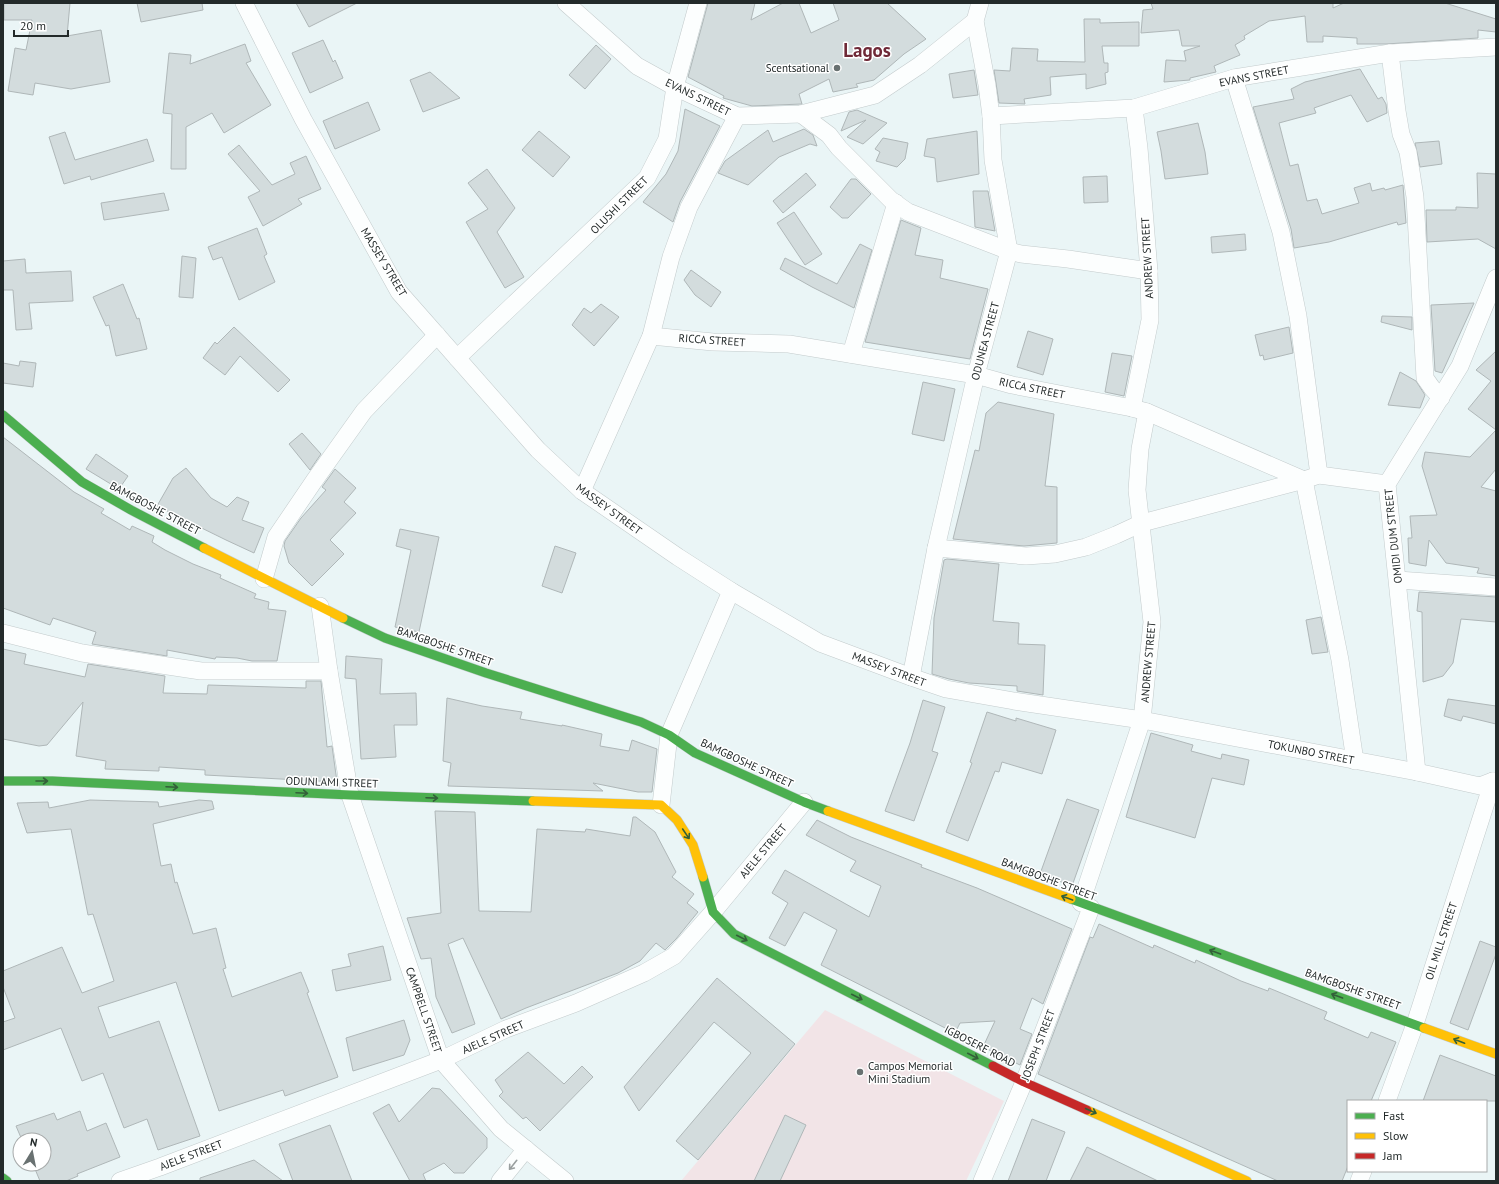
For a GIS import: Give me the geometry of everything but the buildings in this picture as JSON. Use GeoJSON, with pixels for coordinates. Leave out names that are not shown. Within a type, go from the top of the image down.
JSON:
{"type":"FeatureCollection","features":[{"type":"Feature","properties":{"kind":"main road","name":"BAMGBOSHE STREET"},"geometry":{"type":"LineString","coordinates":[[3,414],[82,482],[131,510],[264,579],[385,638],[486,673],[641,722],[669,735],[695,753],[804,802],[1496,1054]]}},
{"type":"Feature","properties":{"kind":"main road","name":"ODUNLAMI STREET"},"geometry":{"type":"LineString","coordinates":[[3,781],[52,781],[350,795],[661,805]]}},
{"type":"Feature","properties":{"kind":"main road"},"geometry":{"type":"LineString","coordinates":[[661,805],[677,820],[693,845],[713,912]]}},
{"type":"Feature","properties":{"kind":"main road","name":"IGBOSERE ROAD"},"geometry":{"type":"LineString","coordinates":[[713,912],[734,934],[1024,1082],[1247,1181]]}},
{"type":"Feature","properties":{"kind":"main road"},"geometry":{"type":"LineString","coordinates":[[3,1178],[7,1181]]}},
{"type":"Feature","properties":{"kind":"street","name":"MASSEY STREET"},"geometry":{"type":"LineString","coordinates":[[244,3],[303,119],[399,292],[538,450],[582,492],[731,591],[820,643],[946,689],[1142,720]]}},
{"type":"Feature","properties":{"kind":"street","name":"EVANS STREET"},"geometry":{"type":"LineString","coordinates":[[566,3],[637,66],[675,87],[737,116],[801,114],[875,95],[920,65],[975,20]]}},
{"type":"Feature","properties":{"kind":"street","name":"OLUSHI STREET"},"geometry":{"type":"LineString","coordinates":[[457,358],[648,178],[666,139],[675,87],[698,3]]}},
{"type":"Feature","properties":{"kind":"street","name":"ODUNEA STREET"},"geometry":{"type":"LineString","coordinates":[[910,677],[936,548],[976,375],[1009,252],[993,160],[991,116],[975,20],[980,3]]}},
{"type":"Feature","properties":{"kind":"street","name":"EVANS STREET"},"geometry":{"type":"LineString","coordinates":[[991,116],[1134,108],[1234,78],[1390,53],[1496,48]]}},
{"type":"Feature","properties":{"kind":"street"},"geometry":{"type":"LineString","coordinates":[[1390,53],[1397,111],[1401,134],[1408,152],[1415,197],[1425,378],[1441,398]]}},
{"type":"Feature","properties":{"kind":"street"},"geometry":{"type":"LineString","coordinates":[[1234,78],[1281,232],[1298,316],[1311,478],[1355,761]]}},
{"type":"Feature","properties":{"kind":"street","name":"ANDREW STREET"},"geometry":{"type":"LineString","coordinates":[[1086,905],[1142,720],[1152,622],[1138,490],[1140,449],[1139,410],[1150,320],[1149,271],[1139,148],[1134,108]]}},
{"type":"Feature","properties":{"kind":"street"},"geometry":{"type":"LineString","coordinates":[[801,114],[829,135],[839,148],[880,191],[908,212],[1009,252],[1149,271]]}},
{"type":"Feature","properties":{"kind":"street"},"geometry":{"type":"LineString","coordinates":[[582,492],[651,336],[671,257],[689,207],[737,116]]}},
{"type":"Feature","properties":{"kind":"street"},"geometry":{"type":"LineString","coordinates":[[851,354],[896,204]]}},
{"type":"Feature","properties":{"kind":"street","name":"OMIDI DUM STREET"},"geometry":{"type":"LineString","coordinates":[[1417,772],[1387,484],[1460,366],[1496,278]]}},
{"type":"Feature","properties":{"kind":"street"},"geometry":{"type":"LineString","coordinates":[[264,579],[276,537],[314,481],[364,411],[437,335]]}},
{"type":"Feature","properties":{"kind":"street","name":"RICCA STREET"},"geometry":{"type":"LineString","coordinates":[[651,336],[713,342],[789,344],[976,375],[1012,385],[1139,410],[1311,478]]}},
{"type":"Feature","properties":{"kind":"street"},"geometry":{"type":"LineString","coordinates":[[936,548],[1026,556],[1055,554],[1086,547],[1142,523],[1311,478],[1387,484]]}},
{"type":"Feature","properties":{"kind":"street"},"geometry":{"type":"LineString","coordinates":[[1398,580],[1496,587]]}},
{"type":"Feature","properties":{"kind":"street"},"geometry":{"type":"LineString","coordinates":[[661,805],[669,735],[731,591]]}},
{"type":"Feature","properties":{"kind":"street","name":"CAMPBELL STREET"},"geometry":{"type":"LineString","coordinates":[[320,606],[329,671],[350,795],[441,1060],[501,1130],[565,1181]]}},
{"type":"Feature","properties":{"kind":"street"},"geometry":{"type":"LineString","coordinates":[[3,633],[82,653],[201,671],[329,671]]}},
{"type":"Feature","properties":{"kind":"street","name":"TOKUNBO STREET"},"geometry":{"type":"LineString","coordinates":[[1142,720],[1417,772],[1490,789]]}},
{"type":"Feature","properties":{"kind":"street","name":"OIL MILL STREET"},"geometry":{"type":"LineString","coordinates":[[1387,1100],[1415,1024],[1490,789]]}},
{"type":"Feature","properties":{"kind":"street","name":"AJELE STREET"},"geometry":{"type":"LineString","coordinates":[[120,1181],[441,1060],[506,1029],[576,1003],[644,974],[674,956],[713,912],[804,802]]}},
{"type":"Feature","properties":{"kind":"street","name":"JOSEPH STREET"},"geometry":{"type":"LineString","coordinates":[[982,1181],[1024,1082],[1086,905]]}},
{"type":"Feature","properties":{"kind":"street"},"geometry":{"type":"LineString","coordinates":[[500,1181],[526,1149]]}},
{"type":"Feature","properties":{"kind":"shaded area","name":"Campos Memorial Mini Stadium"},"geometry":{"type":"Polygon","coordinates":[[[825,1010],[1004,1101],[966,1181],[681,1181],[825,1010]]]}},
{"type":"Feature","properties":{"kind":"traffic: fast"},"geometry":{"type":"LineString","coordinates":[[3,415],[82,482],[131,510],[204,548]]}},
{"type":"Feature","properties":{"kind":"traffic: fast"},"geometry":{"type":"LineString","coordinates":[[343,618],[385,638],[486,673],[641,722],[669,735],[695,753],[804,802],[828,811]]}},
{"type":"Feature","properties":{"kind":"traffic: fast"},"geometry":{"type":"LineString","coordinates":[[3,781],[52,781],[350,795],[533,801]]}},
{"type":"Feature","properties":{"kind":"traffic: fast"},"geometry":{"type":"LineString","coordinates":[[703,877],[713,912],[734,934],[993,1066]]}},
{"type":"Feature","properties":{"kind":"traffic: fast"},"geometry":{"type":"LineString","coordinates":[[1071,899],[1424,1028]]}},
{"type":"Feature","properties":{"kind":"traffic: fast"},"geometry":{"type":"LineString","coordinates":[[3,1178],[7,1181]]}},
{"type":"Feature","properties":{"kind":"traffic: slow"},"geometry":{"type":"LineString","coordinates":[[204,548],[343,618]]}},
{"type":"Feature","properties":{"kind":"traffic: slow"},"geometry":{"type":"LineString","coordinates":[[533,801],[661,805],[677,820],[693,845],[703,877]]}},
{"type":"Feature","properties":{"kind":"traffic: slow"},"geometry":{"type":"LineString","coordinates":[[828,811],[1071,899]]}},
{"type":"Feature","properties":{"kind":"traffic: slow"},"geometry":{"type":"LineString","coordinates":[[1424,1028],[1496,1054]]}},
{"type":"Feature","properties":{"kind":"traffic: slow"},"geometry":{"type":"LineString","coordinates":[[1087,1110],[1247,1181]]}},
{"type":"Feature","properties":{"kind":"traffic: jam"},"geometry":{"type":"LineString","coordinates":[[993,1066],[1024,1082],[1087,1110]]}},
{"type":"Feature","properties":{"kind":"place","name":"Scentsational"},"geometry":{"type":"Point","coordinates":[837,68]}},
{"type":"Feature","properties":{"kind":"place","name":"Campos Memorial Mini Stadium"},"geometry":{"type":"Point","coordinates":[860,1072]}},
{"type":"Feature","properties":{"kind":"district","name":"Lagos"},"geometry":{"type":"Point","coordinates":[867,50]}}]}
